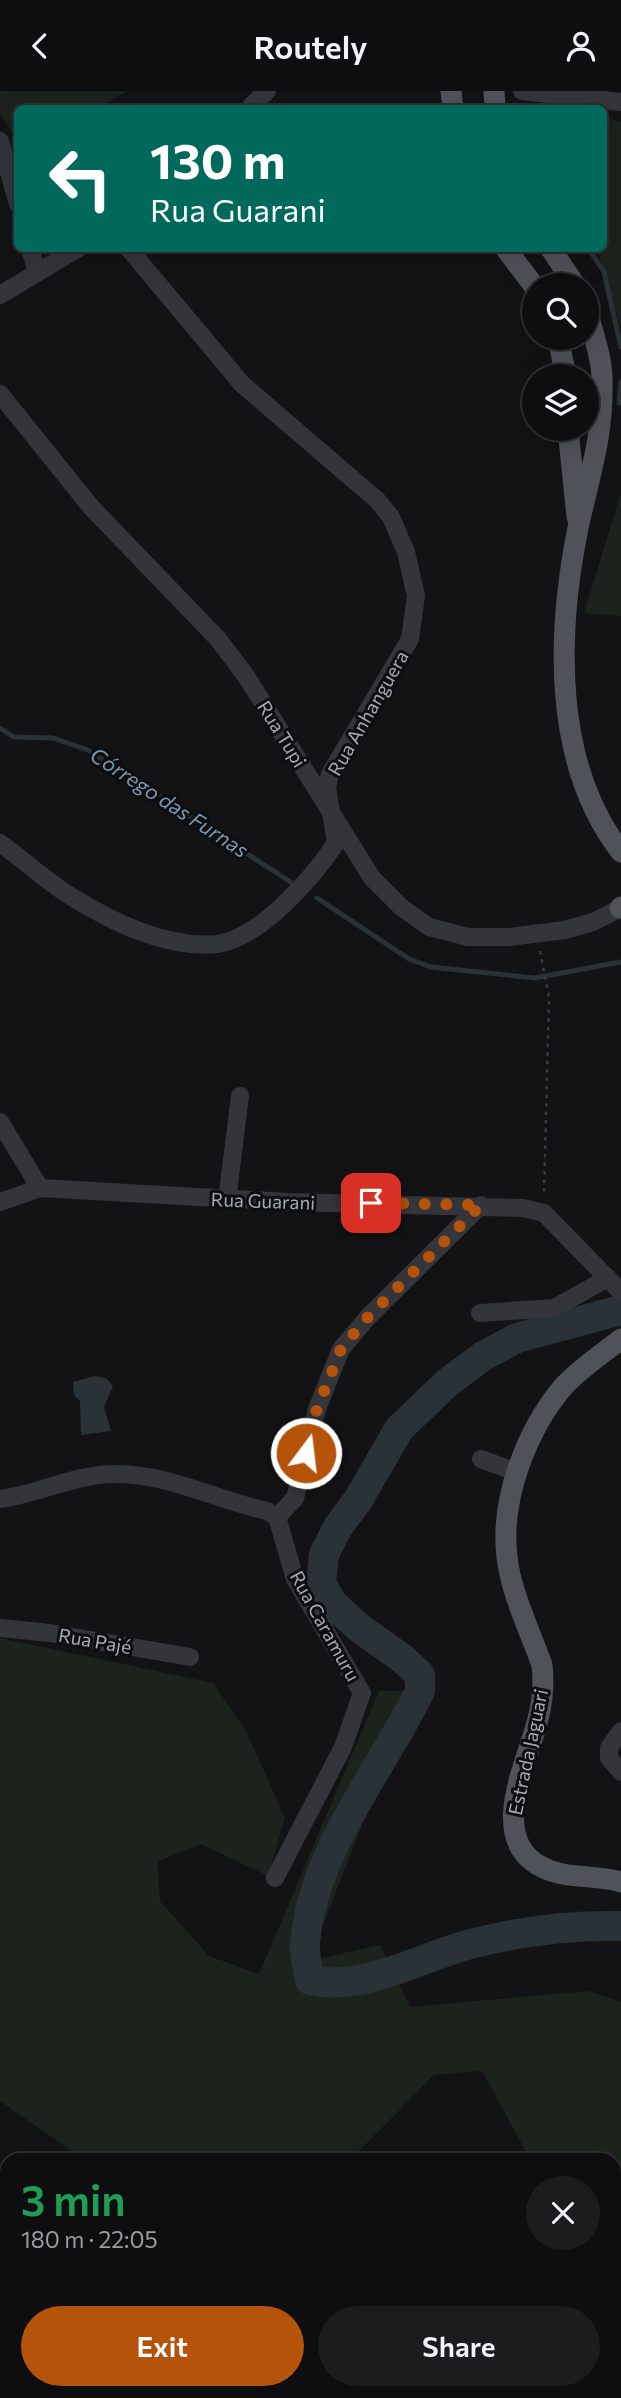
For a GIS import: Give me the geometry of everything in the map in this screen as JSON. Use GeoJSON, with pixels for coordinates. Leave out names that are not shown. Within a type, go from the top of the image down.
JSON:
{"type":"FeatureCollection","features":[{"type":"Feature","properties":{"kind":"main road"},"geometry":{"type":"LineString","coordinates":[[508,252],[524,273]]}},
{"type":"Feature","properties":{"kind":"main road"},"geometry":{"type":"LineString","coordinates":[[553,252],[567,273]]}},
{"type":"Feature","properties":{"kind":"main road"},"geometry":{"type":"LineString","coordinates":[[596,350],[602,373],[598,452],[578,527],[564,611],[568,706],[577,761],[600,821],[619,848]]}},
{"type":"Feature","properties":{"kind":"main road"},"geometry":{"type":"LineString","coordinates":[[569,441],[578,527]]}},
{"type":"Feature","properties":{"kind":"main road","name":"Estrada Jaguari"},"geometry":{"type":"LineString","coordinates":[[621,1339],[564,1387],[525,1450],[505,1531],[507,1556],[542,1665],[543,1681],[538,1720],[514,1808],[518,1840],[540,1867],[584,1879],[621,1882]]}},
{"type":"Feature","properties":{"kind":"street"},"geometry":{"type":"LineString","coordinates":[[252,105],[267,91]]}},
{"type":"Feature","properties":{"kind":"street"},"geometry":{"type":"LineString","coordinates":[[522,91],[621,101]]}},
{"type":"Feature","properties":{"kind":"street"},"geometry":{"type":"LineString","coordinates":[[0,141],[14,190]]}},
{"type":"Feature","properties":{"kind":"street"},"geometry":{"type":"LineString","coordinates":[[31,252],[37,272]]}},
{"type":"Feature","properties":{"kind":"street"},"geometry":{"type":"LineString","coordinates":[[0,295],[72,252]]}},
{"type":"Feature","properties":{"kind":"street","name":"Rua Anhanguera"},"geometry":{"type":"LineString","coordinates":[[0,843],[70,896],[121,925],[199,944],[219,944],[242,935],[273,915],[327,857],[336,843],[327,787],[330,774],[410,639],[416,596],[406,552],[391,517],[377,500],[242,384],[132,252]]}},
{"type":"Feature","properties":{"kind":"street","name":"Rua Tupi"},"geometry":{"type":"LineString","coordinates":[[0,394],[91,507],[218,639],[246,676],[372,878],[401,907],[429,926],[468,937],[509,937],[565,930],[593,922],[621,908]]}},
{"type":"Feature","properties":{"kind":"street"},"geometry":{"type":"LineString","coordinates":[[593,922],[621,916]]}},
{"type":"Feature","properties":{"kind":"street"},"geometry":{"type":"LineString","coordinates":[[227,1200],[240,1096]]}},
{"type":"Feature","properties":{"kind":"street"},"geometry":{"type":"LineString","coordinates":[[0,1122],[40,1188]]}},
{"type":"Feature","properties":{"kind":"street","name":"Rua Guarani"},"geometry":{"type":"LineString","coordinates":[[0,1202],[40,1188],[227,1200],[481,1205],[523,1208],[544,1213]]}},
{"type":"Feature","properties":{"kind":"street"},"geometry":{"type":"LineString","coordinates":[[0,1499],[89,1476],[134,1475],[185,1485],[267,1511],[277,1517],[295,1498],[317,1409],[341,1349],[368,1317],[481,1205]]}},
{"type":"Feature","properties":{"kind":"street"},"geometry":{"type":"LineString","coordinates":[[544,1213],[621,1292]]}},
{"type":"Feature","properties":{"kind":"street"},"geometry":{"type":"LineString","coordinates":[[480,1313],[554,1308],[608,1278]]}},
{"type":"Feature","properties":{"kind":"street"},"geometry":{"type":"LineString","coordinates":[[481,1459],[518,1473]]}},
{"type":"Feature","properties":{"kind":"street","name":"Rua Caramuru"},"geometry":{"type":"LineString","coordinates":[[275,1878],[343,1747],[362,1693],[295,1579],[277,1517]]}},
{"type":"Feature","properties":{"kind":"street","name":"Rua Pajé"},"geometry":{"type":"LineString","coordinates":[[0,1628],[50,1633],[190,1657]]}},
{"type":"Feature","properties":{"kind":"street"},"geometry":{"type":"LineString","coordinates":[[621,1731],[609,1748],[612,1766],[621,1772]]}},
{"type":"Feature","properties":{"kind":"path"},"geometry":{"type":"LineString","coordinates":[[542,963],[549,997],[544,1213]]}},
{"type":"Feature","properties":{"kind":"shaded area"},"geometry":{"type":"Polygon","coordinates":[[[0,91],[128,91],[104,105],[14,105],[14,136],[0,113],[0,91]]]}},
{"type":"Feature","properties":{"kind":"shaded area"},"geometry":{"type":"Polygon","coordinates":[[[607,120],[621,122],[621,329],[598,252],[607,252],[607,120]]]}},
{"type":"Feature","properties":{"kind":"shaded area"},"geometry":{"type":"Polygon","coordinates":[[[621,493],[621,616],[584,613],[621,493]]]}},
{"type":"Feature","properties":{"kind":"shaded area"},"geometry":{"type":"Polygon","coordinates":[[[95,1376],[106,1378],[113,1386],[104,1407],[111,1431],[81,1435],[80,1401],[74,1395],[73,1382],[95,1376]]]}},
{"type":"Feature","properties":{"kind":"shaded area"},"geometry":{"type":"Polygon","coordinates":[[[0,1638],[213,1683],[246,1731],[285,1818],[268,1876],[201,1844],[157,1862],[160,1901],[209,1956],[259,1974],[379,1691],[407,1691],[406,1712],[309,1961],[380,1945],[410,2007],[588,1991],[621,2002],[621,2153],[527,2153],[482,2071],[434,2075],[357,2153],[74,2153],[0,2101],[0,1638]]]}},
{"type":"Feature","properties":{"kind":"waterway"},"geometry":{"type":"LineString","coordinates":[[591,252],[604,272],[621,347]]}},
{"type":"Feature","properties":{"kind":"waterway"},"geometry":{"type":"LineString","coordinates":[[619,403],[621,382]]}},
{"type":"Feature","properties":{"kind":"waterway","name":"Córrego das Furnas"},"geometry":{"type":"LineString","coordinates":[[0,728],[14,737],[53,738],[88,750],[292,883]]}},
{"type":"Feature","properties":{"kind":"waterway","name":"Córrego das Furnas"},"geometry":{"type":"LineString","coordinates":[[317,898],[409,959],[431,967],[535,978],[621,962]]}},
{"type":"Feature","properties":{"kind":"waterway"},"geometry":{"type":"LineString","coordinates":[[621,1310],[517,1338],[483,1356],[447,1383],[399,1429],[324,1554],[321,1583],[332,1603],[358,1627],[403,1659],[420,1675],[420,1691],[334,1844],[311,1909],[305,1952],[310,1980],[351,1981],[392,1971],[471,1944],[527,1932],[621,1926]]}},
{"type":"Feature","properties":{"kind":"route"},"geometry":{"type":"LineString","coordinates":[[306,1453],[317,1409],[341,1349],[368,1317],[481,1205],[371,1203]]}}]}
